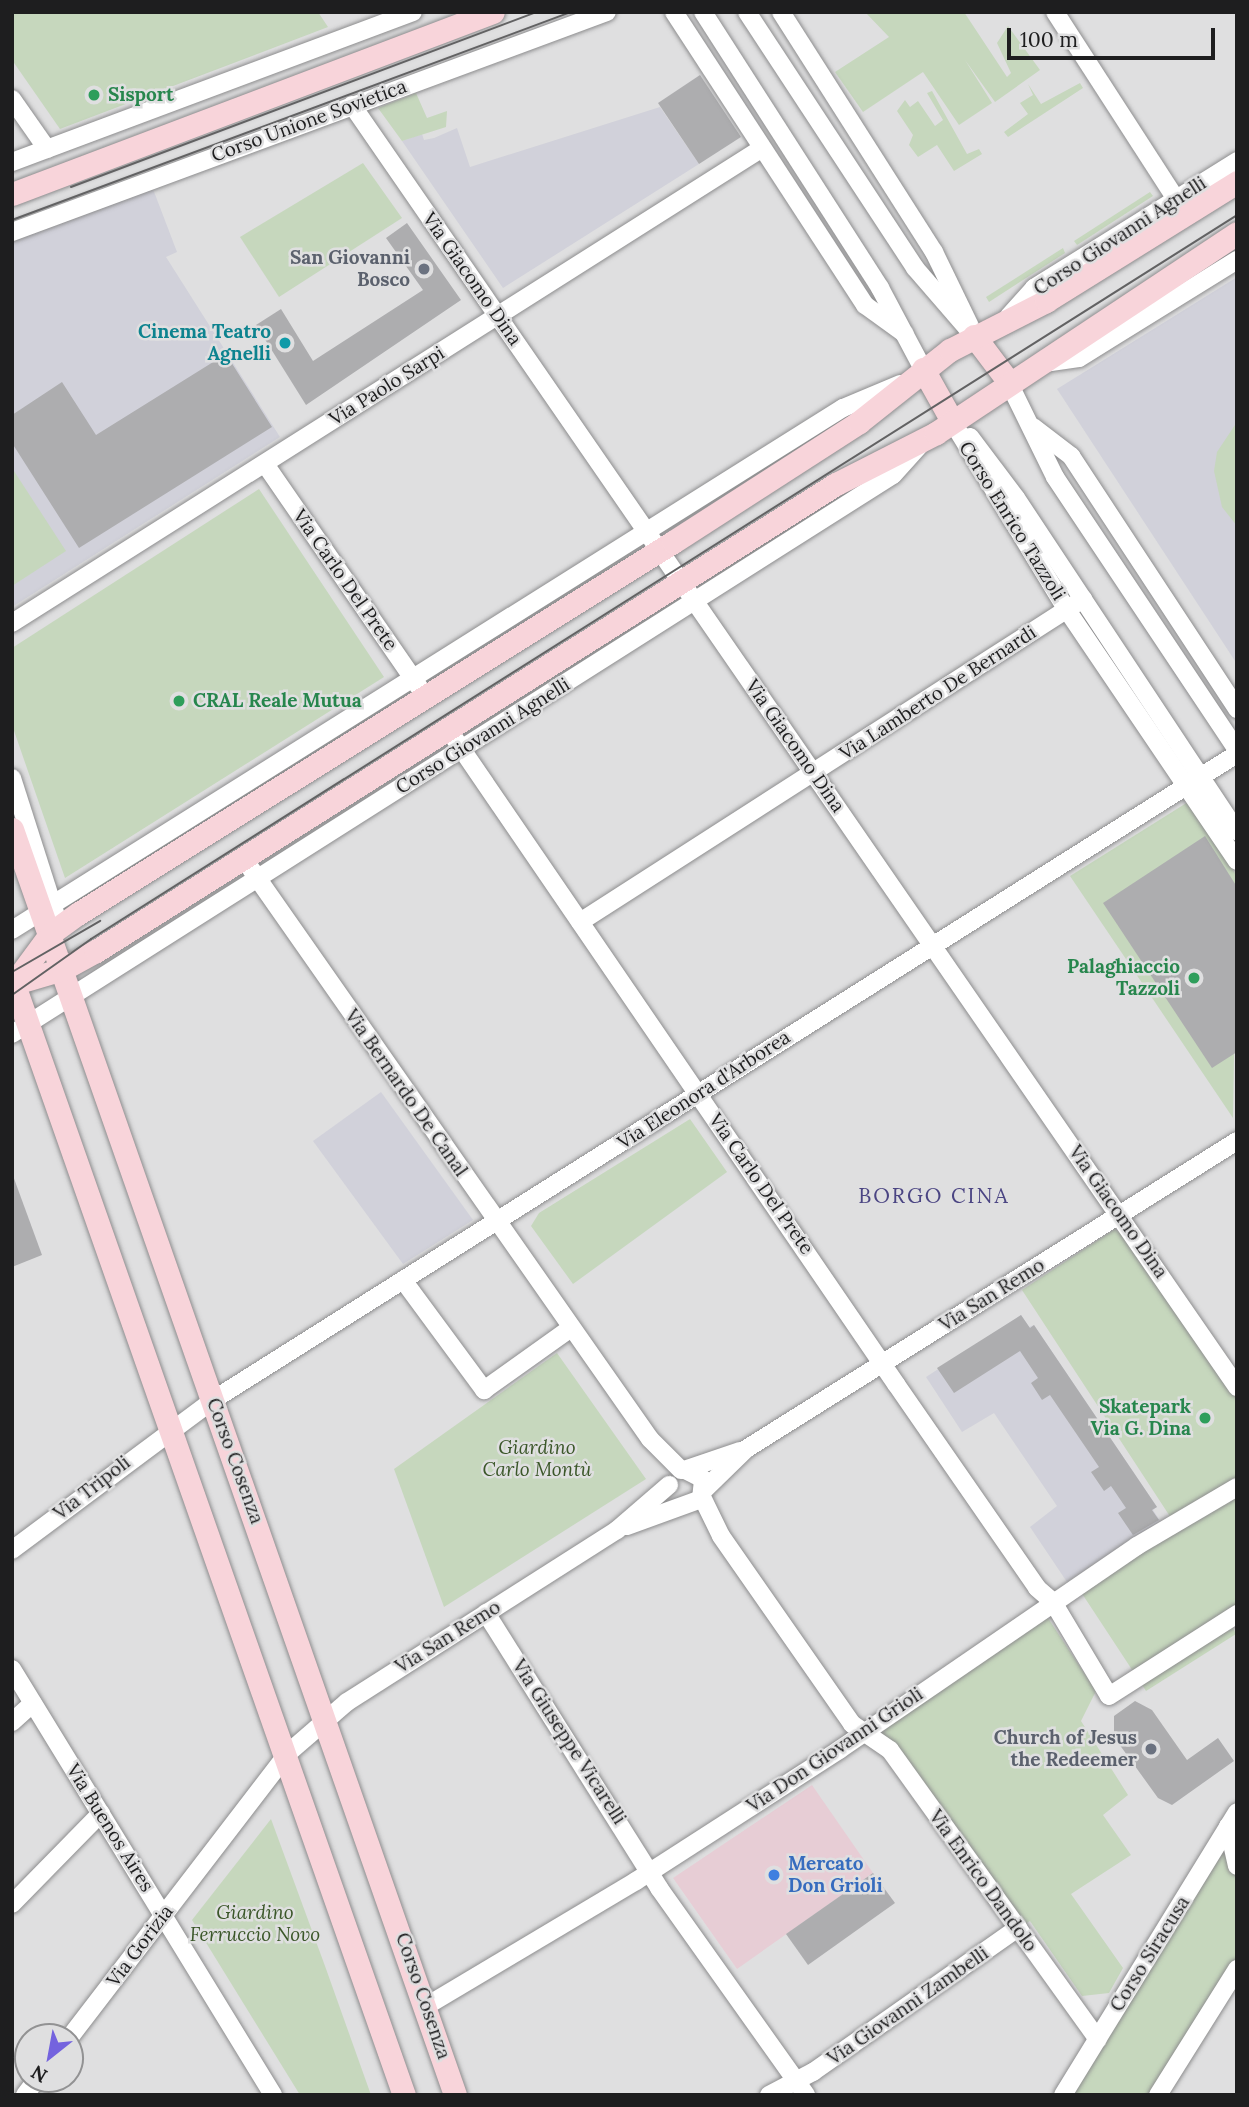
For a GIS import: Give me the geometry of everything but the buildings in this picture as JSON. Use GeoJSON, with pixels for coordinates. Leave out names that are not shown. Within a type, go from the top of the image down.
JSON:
{"type":"FeatureCollection","features":[{"type":"Feature","properties":{"kind":"main road","name":"Corso Unione Sovietica"},"geometry":{"type":"LineString","coordinates":[[12,194],[493,12]]}},
{"type":"Feature","properties":{"kind":"main road","name":"Corso Giovanni Agnelli"},"geometry":{"type":"LineString","coordinates":[[923,369],[1008,317],[1046,301],[1237,182]]}},
{"type":"Feature","properties":{"kind":"main road","name":"Corso Giovanni Agnelli"},"geometry":{"type":"LineString","coordinates":[[13,982],[68,983],[96,951],[868,464],[927,437],[1031,366],[1237,233]]}},
{"type":"Feature","properties":{"kind":"main road"},"geometry":{"type":"LineString","coordinates":[[974,336],[1009,381]]}},
{"type":"Feature","properties":{"kind":"main road"},"geometry":{"type":"LineString","coordinates":[[404,2095],[360,1980],[286,1754],[173,1427],[20,1029],[13,982],[50,919],[79,913],[219,812],[419,688],[660,551],[859,422],[900,384],[923,369],[952,421]]}},
{"type":"Feature","properties":{"kind":"main road","name":"Corso Cosenza"},"geometry":{"type":"LineString","coordinates":[[12,829],[50,919],[68,983],[428,2005],[456,2095]]}},
{"type":"Feature","properties":{"kind":"street"},"geometry":{"type":"LineString","coordinates":[[12,162],[413,12]]}},
{"type":"Feature","properties":{"kind":"street","name":"Corso Unione Sovietica"},"geometry":{"type":"LineString","coordinates":[[12,232],[607,12]]}},
{"type":"Feature","properties":{"kind":"street"},"geometry":{"type":"LineString","coordinates":[[674,12],[865,305],[905,334]]}},
{"type":"Feature","properties":{"kind":"street"},"geometry":{"type":"LineString","coordinates":[[703,12],[905,334],[923,369]]}},
{"type":"Feature","properties":{"kind":"street"},"geometry":{"type":"LineString","coordinates":[[747,12],[915,268],[974,336]]}},
{"type":"Feature","properties":{"kind":"street"},"geometry":{"type":"LineString","coordinates":[[780,12],[934,252],[974,336]]}},
{"type":"Feature","properties":{"kind":"street"},"geometry":{"type":"LineString","coordinates":[[1055,12],[1176,199]]}},
{"type":"Feature","properties":{"kind":"street","name":"Corso Unione Sovietica"},"geometry":{"type":"LineString","coordinates":[[251,73],[289,88]]}},
{"type":"Feature","properties":{"kind":"street"},"geometry":{"type":"LineString","coordinates":[[12,99],[47,149]]}},
{"type":"Feature","properties":{"kind":"street","name":"Via Giacomo Dina"},"geometry":{"type":"LineString","coordinates":[[352,105],[932,945],[1122,1214],[1237,1387]]}},
{"type":"Feature","properties":{"kind":"street","name":"Via Paolo Sarpi"},"geometry":{"type":"LineString","coordinates":[[12,623],[761,149]]}},
{"type":"Feature","properties":{"kind":"street","name":"Corso Giovanni Agnelli"},"geometry":{"type":"LineString","coordinates":[[1008,317],[1034,288],[1237,161]]}},
{"type":"Feature","properties":{"kind":"street","name":"Corso Giovanni Agnelli"},"geometry":{"type":"LineString","coordinates":[[1031,366],[1079,358],[1237,260]]}},
{"type":"Feature","properties":{"kind":"street"},"geometry":{"type":"LineString","coordinates":[[1009,381],[1055,477],[1237,752]]}},
{"type":"Feature","properties":{"kind":"street"},"geometry":{"type":"LineString","coordinates":[[419,688],[646,531],[843,408],[900,384]]}},
{"type":"Feature","properties":{"kind":"street","name":"Corso Enrico Tazzoli"},"geometry":{"type":"LineString","coordinates":[[952,421],[978,444],[1083,599],[1193,781],[1237,861]]}},
{"type":"Feature","properties":{"kind":"street","name":"Corso Enrico Tazzoli"},"geometry":{"type":"LineString","coordinates":[[952,421],[1067,610],[1193,781],[1237,832]]}},
{"type":"Feature","properties":{"kind":"street"},"geometry":{"type":"LineString","coordinates":[[1031,425],[1071,456],[1237,709]]}},
{"type":"Feature","properties":{"kind":"street","name":"Corso Giovanni Agnelli"},"geometry":{"type":"LineString","coordinates":[[20,1029],[68,983],[257,878],[893,475],[927,437]]}},
{"type":"Feature","properties":{"kind":"street","name":"Via Carlo Del Prete"},"geometry":{"type":"LineString","coordinates":[[265,464],[419,688]]}},
{"type":"Feature","properties":{"kind":"street","name":"Via Lamberto De Bernardi"},"geometry":{"type":"LineString","coordinates":[[580,922],[1083,599]]}},
{"type":"Feature","properties":{"kind":"street","name":"Via Carlo Del Prete"},"geometry":{"type":"LineString","coordinates":[[448,729],[1037,1588],[1053,1602],[1109,1696],[1237,1614]]}},
{"type":"Feature","properties":{"kind":"street","name":"Via Eleonora d'Arborea"},"geometry":{"type":"LineString","coordinates":[[173,1427],[1237,752]]}},
{"type":"Feature","properties":{"kind":"street","name":"Corso Cosenza"},"geometry":{"type":"LineString","coordinates":[[12,778],[50,919]]}},
{"type":"Feature","properties":{"kind":"street"},"geometry":{"type":"LineString","coordinates":[[12,932],[50,919],[219,812]]}},
{"type":"Feature","properties":{"kind":"street","name":"Via Bernardo De Canal"},"geometry":{"type":"LineString","coordinates":[[243,858],[676,1477]]}},
{"type":"Feature","properties":{"kind":"street","name":"Via San Remo"},"geometry":{"type":"LineString","coordinates":[[286,1754],[326,1718],[486,1612],[617,1530],[676,1477],[746,1449],[1237,1141]]}},
{"type":"Feature","properties":{"kind":"street"},"geometry":{"type":"LineString","coordinates":[[403,1280],[484,1390],[571,1328]]}},
{"type":"Feature","properties":{"kind":"street","name":"Via Tripoli"},"geometry":{"type":"LineString","coordinates":[[12,1550],[173,1427]]}},
{"type":"Feature","properties":{"kind":"street","name":"Via San Remo"},"geometry":{"type":"LineString","coordinates":[[617,1530],[695,1499],[746,1449]]}},
{"type":"Feature","properties":{"kind":"street"},"geometry":{"type":"LineString","coordinates":[[695,1499],[671,1498],[676,1477],[699,1475],[695,1499],[861,1732]]}},
{"type":"Feature","properties":{"kind":"street","name":"Via Don Giovanni Grioli"},"geometry":{"type":"LineString","coordinates":[[428,2005],[650,1872],[1053,1602],[1237,1487]]}},
{"type":"Feature","properties":{"kind":"street","name":"Via Giuseppe Vicarelli"},"geometry":{"type":"LineString","coordinates":[[486,1612],[650,1872],[801,2088]]}},
{"type":"Feature","properties":{"kind":"street","name":"Via Buenos Aires"},"geometry":{"type":"LineString","coordinates":[[12,1669],[273,2095]]}},
{"type":"Feature","properties":{"kind":"street"},"geometry":{"type":"LineString","coordinates":[[12,1722],[33,1703]]}},
{"type":"Feature","properties":{"kind":"street","name":"Via Enrico Dandolo"},"geometry":{"type":"LineString","coordinates":[[861,1732],[890,1750],[1098,2039]]}},
{"type":"Feature","properties":{"kind":"street","name":"Via Gorizia"},"geometry":{"type":"LineString","coordinates":[[81,2023],[286,1754]]}},
{"type":"Feature","properties":{"kind":"street"},"geometry":{"type":"LineString","coordinates":[[12,1904],[101,1813]]}},
{"type":"Feature","properties":{"kind":"street"},"geometry":{"type":"LineString","coordinates":[[1232,1819],[1237,1866]]}},
{"type":"Feature","properties":{"kind":"street","name":"Corso Siracusa"},"geometry":{"type":"LineString","coordinates":[[1063,2095],[1232,1819]]}},
{"type":"Feature","properties":{"kind":"street","name":"Via Giovanni Zambelli"},"geometry":{"type":"LineString","coordinates":[[769,2095],[801,2088],[1018,1928]]}},
{"type":"Feature","properties":{"kind":"street"},"geometry":{"type":"LineString","coordinates":[[1158,2095],[1237,1969]]}},
{"type":"Feature","properties":{"kind":"shaded area"},"geometry":{"type":"Polygon","coordinates":[[[660,107],[699,164],[503,288],[402,141],[422,134],[424,140],[434,138],[457,128],[470,167],[660,107]]]}},
{"type":"Feature","properties":{"kind":"shaded area"},"geometry":{"type":"Polygon","coordinates":[[[153,189],[177,252],[166,257],[280,437],[12,607],[12,241],[153,189]]]}},
{"type":"Feature","properties":{"kind":"shaded area"},"geometry":{"type":"Polygon","coordinates":[[[1237,277],[1237,664],[1057,389],[1237,277]]]}},
{"type":"Feature","properties":{"kind":"shaded area"},"geometry":{"type":"Polygon","coordinates":[[[381,1092],[473,1220],[403,1264],[313,1141],[381,1092]]]}},
{"type":"Feature","properties":{"kind":"shaded area"},"geometry":{"type":"Polygon","coordinates":[[[1021,1315],[1029,1327],[1034,1325],[1157,1507],[1153,1510],[1161,1522],[1067,1582],[1030,1527],[1057,1506],[994,1413],[962,1432],[926,1377],[1021,1315]]]}},
{"type":"Feature","properties":{"kind":"shaded area","name":"Mercato Don Grioli"},"geometry":{"type":"Polygon","coordinates":[[[812,1785],[873,1873],[737,1969],[673,1878],[812,1785]]]}},
{"type":"Feature","properties":{"kind":"green space","name":"Sisport"},"geometry":{"type":"Polygon","coordinates":[[[12,12],[318,12],[328,27],[60,129],[12,60],[12,12]]]}},
{"type":"Feature","properties":{"kind":"green space"},"geometry":{"type":"Polygon","coordinates":[[[865,12],[964,12],[1007,77],[1011,73],[997,43],[1008,26],[1040,70],[995,102],[965,60],[992,103],[959,125],[923,72],[863,112],[835,72],[889,37],[865,12]]]}},
{"type":"Feature","properties":{"kind":"green space"},"geometry":{"type":"Polygon","coordinates":[[[1080,83],[1083,88],[1008,137],[1004,132],[1028,114],[1020,103],[1033,95],[1028,84],[1041,104],[1080,83]]]}},
{"type":"Feature","properties":{"kind":"green space"},"geometry":{"type":"Polygon","coordinates":[[[932,91],[967,154],[979,149],[982,154],[954,171],[937,145],[918,157],[909,145],[913,135],[897,111],[905,100],[910,107],[918,101],[935,126],[943,120],[927,93],[932,91]]]}},
{"type":"Feature","properties":{"kind":"green space"},"geometry":{"type":"Polygon","coordinates":[[[416,93],[427,118],[447,111],[446,127],[402,141],[378,108],[416,93]]]}},
{"type":"Feature","properties":{"kind":"green space"},"geometry":{"type":"Polygon","coordinates":[[[363,163],[402,218],[279,297],[240,237],[363,163]]]}},
{"type":"Feature","properties":{"kind":"green space"},"geometry":{"type":"Polygon","coordinates":[[[1150,192],[1153,196],[1077,245],[1074,241],[1150,192]]]}},
{"type":"Feature","properties":{"kind":"green space"},"geometry":{"type":"Polygon","coordinates":[[[1063,248],[1065,253],[989,302],[986,297],[1063,248]]]}},
{"type":"Feature","properties":{"kind":"green space"},"geometry":{"type":"Polygon","coordinates":[[[1237,422],[1237,526],[1222,507],[1214,471],[1217,452],[1237,422]]]}},
{"type":"Feature","properties":{"kind":"green space"},"geometry":{"type":"Polygon","coordinates":[[[12,468],[66,551],[12,586],[12,468]]]}},
{"type":"Feature","properties":{"kind":"green space","name":"CRAL Reale Mutua"},"geometry":{"type":"Polygon","coordinates":[[[259,489],[384,677],[65,878],[12,725],[12,648],[259,489]]]}},
{"type":"Feature","properties":{"kind":"green space","name":"Palaghiaccio Tazzoli"},"geometry":{"type":"Polygon","coordinates":[[[1188,802],[1237,876],[1233,1118],[1070,876],[1188,802]]]}},
{"type":"Feature","properties":{"kind":"green space"},"geometry":{"type":"Polygon","coordinates":[[[690,1119],[727,1172],[573,1284],[531,1226],[539,1213],[690,1119]]]}},
{"type":"Feature","properties":{"kind":"green space"},"geometry":{"type":"Polygon","coordinates":[[[1115,1229],[1131,1242],[1237,1399],[1237,1620],[1231,1624],[1236,1634],[1146,1691],[1077,1586],[1171,1518],[1022,1290],[1115,1229]]]}},
{"type":"Feature","properties":{"kind":"green space","name":"Giardino Carlo Montù"},"geometry":{"type":"Polygon","coordinates":[[[557,1353],[646,1479],[444,1607],[394,1469],[557,1353]]]}},
{"type":"Feature","properties":{"kind":"green space"},"geometry":{"type":"Polygon","coordinates":[[[1042,1609],[1096,1691],[1081,1721],[1128,1795],[1103,1815],[1131,1855],[1071,1894],[1123,1968],[1109,1993],[1082,1996],[1030,1921],[1018,1928],[890,1750],[861,1732],[1042,1609]]]}},
{"type":"Feature","properties":{"kind":"green space","name":"Giardino Ferruccio Novo"},"geometry":{"type":"Polygon","coordinates":[[[271,1819],[371,2095],[300,2095],[192,1920],[271,1819]]]}},
{"type":"Feature","properties":{"kind":"green space"},"geometry":{"type":"Polygon","coordinates":[[[1227,1853],[1237,1875],[1237,1958],[1151,2095],[1071,2095],[1222,1854],[1227,1853]]]}},
{"type":"Feature","properties":{"kind":"tram line"},"geometry":{"type":"LineString","coordinates":[[71,187],[536,12]]}},
{"type":"Feature","properties":{"kind":"tram line"},"geometry":{"type":"LineString","coordinates":[[12,220],[571,12]]}},
{"type":"Feature","properties":{"kind":"tram line"},"geometry":{"type":"LineString","coordinates":[[12,995],[91,939],[1237,215]]}},
{"type":"Feature","properties":{"kind":"tram line"},"geometry":{"type":"LineString","coordinates":[[12,972],[100,921]]}},
{"type":"Feature","properties":{"kind":"place","name":"Sisport"},"geometry":{"type":"Point","coordinates":[94,95]}},
{"type":"Feature","properties":{"kind":"place","name":"San Giovanni Bosco"},"geometry":{"type":"Point","coordinates":[424,269]}},
{"type":"Feature","properties":{"kind":"place","name":"Cinema Teatro Agnelli"},"geometry":{"type":"Point","coordinates":[285,343]}},
{"type":"Feature","properties":{"kind":"place","name":"CRAL Reale Mutua"},"geometry":{"type":"Point","coordinates":[179,701]}},
{"type":"Feature","properties":{"kind":"place","name":"Palaghiaccio Tazzoli"},"geometry":{"type":"Point","coordinates":[1194,978]}},
{"type":"Feature","properties":{"kind":"place","name":"Skatepark Via G. Dina"},"geometry":{"type":"Point","coordinates":[1205,1418]}},
{"type":"Feature","properties":{"kind":"place","name":"Church of Jesus the Redeemer"},"geometry":{"type":"Point","coordinates":[1151,1749]}},
{"type":"Feature","properties":{"kind":"place","name":"Mercato Don Grioli"},"geometry":{"type":"Point","coordinates":[774,1875]}},
{"type":"Feature","properties":{"kind":"district","name":"BORGO CINA"},"geometry":{"type":"Point","coordinates":[934,1196]}}]}
